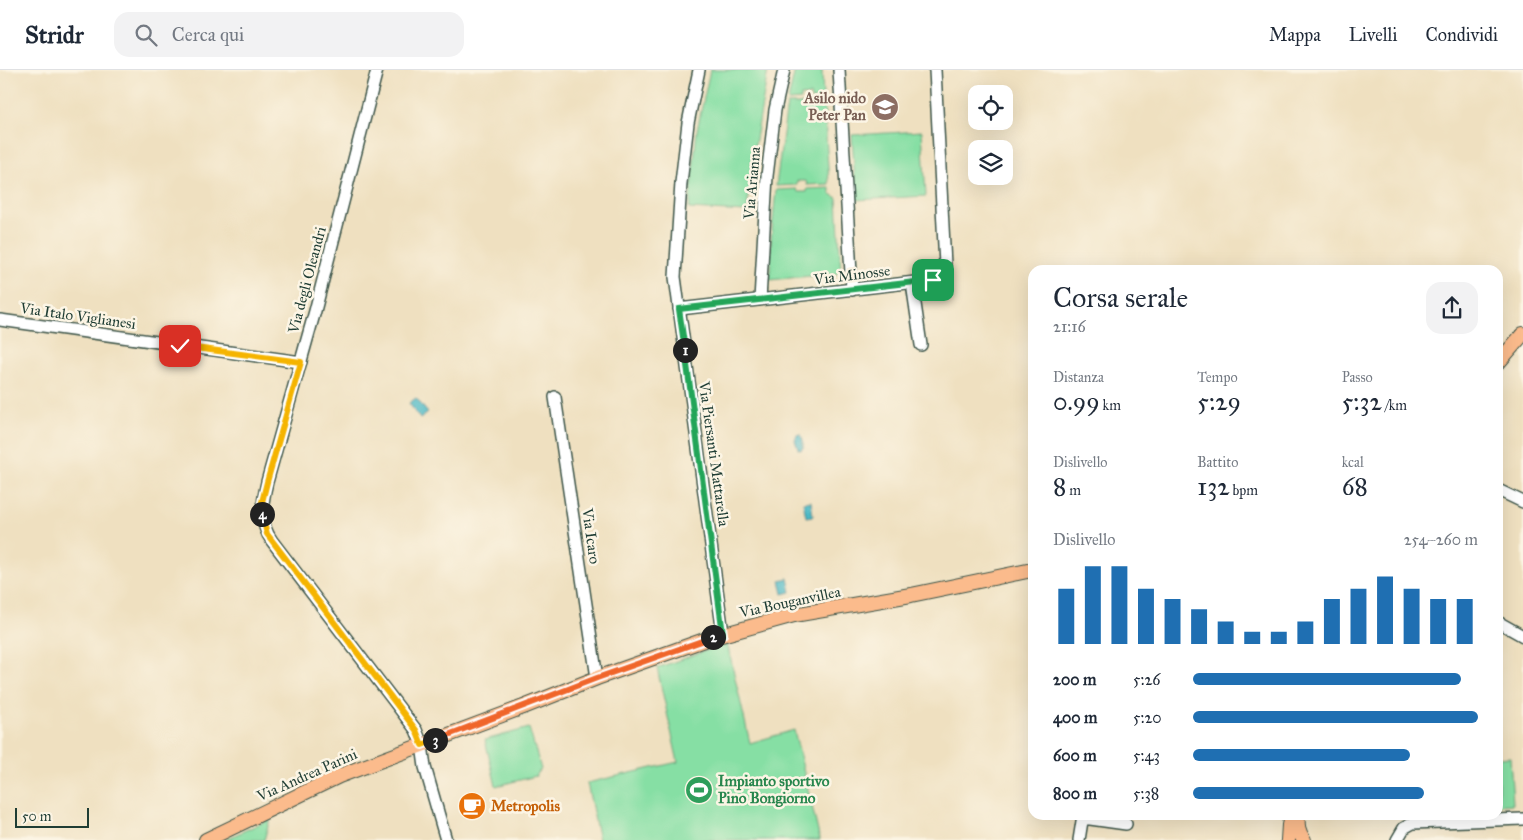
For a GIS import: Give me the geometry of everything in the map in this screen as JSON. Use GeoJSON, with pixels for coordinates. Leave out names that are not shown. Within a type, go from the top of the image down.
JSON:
{"type":"FeatureCollection","features":[{"type":"Feature","properties":{"kind":"main road"},"geometry":{"type":"LineString","coordinates":[[1503,349],[1523,334]]}},
{"type":"Feature","properties":{"kind":"main road"},"geometry":{"type":"LineString","coordinates":[[1503,357],[1523,334]]}},
{"type":"Feature","properties":{"kind":"main road","name":"Via Bouganvillea"},"geometry":{"type":"LineString","coordinates":[[422,745],[597,678],[723,634],[794,615],[911,595],[1028,571]]}},
{"type":"Feature","properties":{"kind":"main road","name":"Via Andrea Parini"},"geometry":{"type":"LineString","coordinates":[[206,840],[339,776],[422,745]]}},
{"type":"Feature","properties":{"kind":"main road"},"geometry":{"type":"LineString","coordinates":[[1290,820],[1288,825],[1296,840]]}},
{"type":"Feature","properties":{"kind":"main road"},"geometry":{"type":"LineString","coordinates":[[1296,840],[1298,820]]}},
{"type":"Feature","properties":{"kind":"street","name":"Via degli Oleandri"},"geometry":{"type":"LineString","coordinates":[[377,70],[316,311],[262,502],[262,516],[272,541],[416,730],[422,745],[425,767],[446,840]]}},
{"type":"Feature","properties":{"kind":"street","name":"Via Piersanti Mattarella"},"geometry":{"type":"LineString","coordinates":[[699,70],[688,123],[680,183],[675,277],[723,634]]}},
{"type":"Feature","properties":{"kind":"street","name":"Via Arianna"},"geometry":{"type":"LineString","coordinates":[[760,300],[767,176],[775,110],[784,70]]}},
{"type":"Feature","properties":{"kind":"street"},"geometry":{"type":"LineString","coordinates":[[839,70],[852,290]]}},
{"type":"Feature","properties":{"kind":"street","name":"Via Minosse"},"geometry":{"type":"LineString","coordinates":[[679,309],[912,283],[933,280],[942,272],[945,265],[934,70]]}},
{"type":"Feature","properties":{"kind":"street"},"geometry":{"type":"LineString","coordinates":[[912,283],[921,345]]}},
{"type":"Feature","properties":{"kind":"street","name":"Via Italo Viglianesi"},"geometry":{"type":"LineString","coordinates":[[0,320],[301,362]]}},
{"type":"Feature","properties":{"kind":"street","name":"Via Icaro"},"geometry":{"type":"LineString","coordinates":[[555,397],[597,678]]}},
{"type":"Feature","properties":{"kind":"street"},"geometry":{"type":"LineString","coordinates":[[1503,492],[1523,502]]}},
{"type":"Feature","properties":{"kind":"street"},"geometry":{"type":"LineString","coordinates":[[1503,625],[1523,636]]}},
{"type":"Feature","properties":{"kind":"street"},"geometry":{"type":"LineString","coordinates":[[1503,820],[1523,819]]}},
{"type":"Feature","properties":{"kind":"street"},"geometry":{"type":"LineString","coordinates":[[1079,840],[1082,820]]}},
{"type":"Feature","properties":{"kind":"street"},"geometry":{"type":"LineString","coordinates":[[1104,820],[1126,824]]}},
{"type":"Feature","properties":{"kind":"street"},"geometry":{"type":"LineString","coordinates":[[1397,840],[1404,828],[1413,823],[1496,820]]}},
{"type":"Feature","properties":{"kind":"green space"},"geometry":{"type":"Polygon","coordinates":[[[710,70],[768,70],[752,162],[747,212],[689,209],[697,130],[710,70]]]}},
{"type":"Feature","properties":{"kind":"green space"},"geometry":{"type":"Polygon","coordinates":[[[795,70],[823,70],[823,99],[811,99],[810,95],[801,96],[801,100],[788,101],[795,70]]]}},
{"type":"Feature","properties":{"kind":"green space"},"geometry":{"type":"Polygon","coordinates":[[[811,103],[824,103],[829,184],[807,185],[806,181],[797,181],[797,185],[776,186],[787,104],[802,104],[802,107],[811,107],[811,103]]]}},
{"type":"Feature","properties":{"kind":"green space"},"geometry":{"type":"Polygon","coordinates":[[[922,131],[926,196],[856,200],[852,135],[922,131]]]}},
{"type":"Feature","properties":{"kind":"green space"},"geometry":{"type":"Polygon","coordinates":[[[830,188],[830,193],[837,198],[841,273],[770,280],[771,240],[776,190],[797,189],[798,192],[807,192],[807,189],[830,188]]]}},
{"type":"Feature","properties":{"kind":"green space","name":"Impianto sportivo Pino Bongiorno"},"geometry":{"type":"Polygon","coordinates":[[[727,643],[750,743],[794,730],[820,840],[599,840],[587,783],[678,762],[657,668],[727,643]]]}},
{"type":"Feature","properties":{"kind":"green space"},"geometry":{"type":"Polygon","coordinates":[[[529,728],[541,769],[536,776],[496,786],[485,740],[529,728]]]}},
{"type":"Feature","properties":{"kind":"green space"},"geometry":{"type":"Polygon","coordinates":[[[1510,757],[1513,804],[1503,805],[1503,758],[1510,757]]]}},
{"type":"Feature","properties":{"kind":"green space"},"geometry":{"type":"Polygon","coordinates":[[[270,819],[264,840],[224,840],[270,819]]]}},
{"type":"Feature","properties":{"kind":"water"},"geometry":{"type":"Polygon","coordinates":[[[416,398],[428,413],[420,419],[409,403],[416,398]]]}},
{"type":"Feature","properties":{"kind":"water"},"geometry":{"type":"Polygon","coordinates":[[[797,434],[801,435],[803,440],[803,448],[801,450],[798,449],[795,440],[797,434]]]}},
{"type":"Feature","properties":{"kind":"water"},"geometry":{"type":"Polygon","coordinates":[[[811,501],[813,516],[806,517],[803,502],[811,501]]]}},
{"type":"Feature","properties":{"kind":"water"},"geometry":{"type":"Polygon","coordinates":[[[788,578],[791,592],[783,594],[780,580],[788,578]]]}},
{"type":"Feature","properties":{"kind":"place","name":"Asilo nido Peter Pan"},"geometry":{"type":"Point","coordinates":[885,107]}},
{"type":"Feature","properties":{"kind":"place","name":"Impianto sportivo Pino Bongiorno"},"geometry":{"type":"Point","coordinates":[699,790]}},
{"type":"Feature","properties":{"kind":"place","name":"Metropolis"},"geometry":{"type":"Point","coordinates":[472,806]}},
{"type":"Feature","properties":{"kind":"route"},"geometry":{"type":"LineString","coordinates":[[180,346],[301,362],[262,502],[262,516],[267,534],[416,730],[422,745],[597,678],[723,634],[679,309],[933,280]]}}]}
